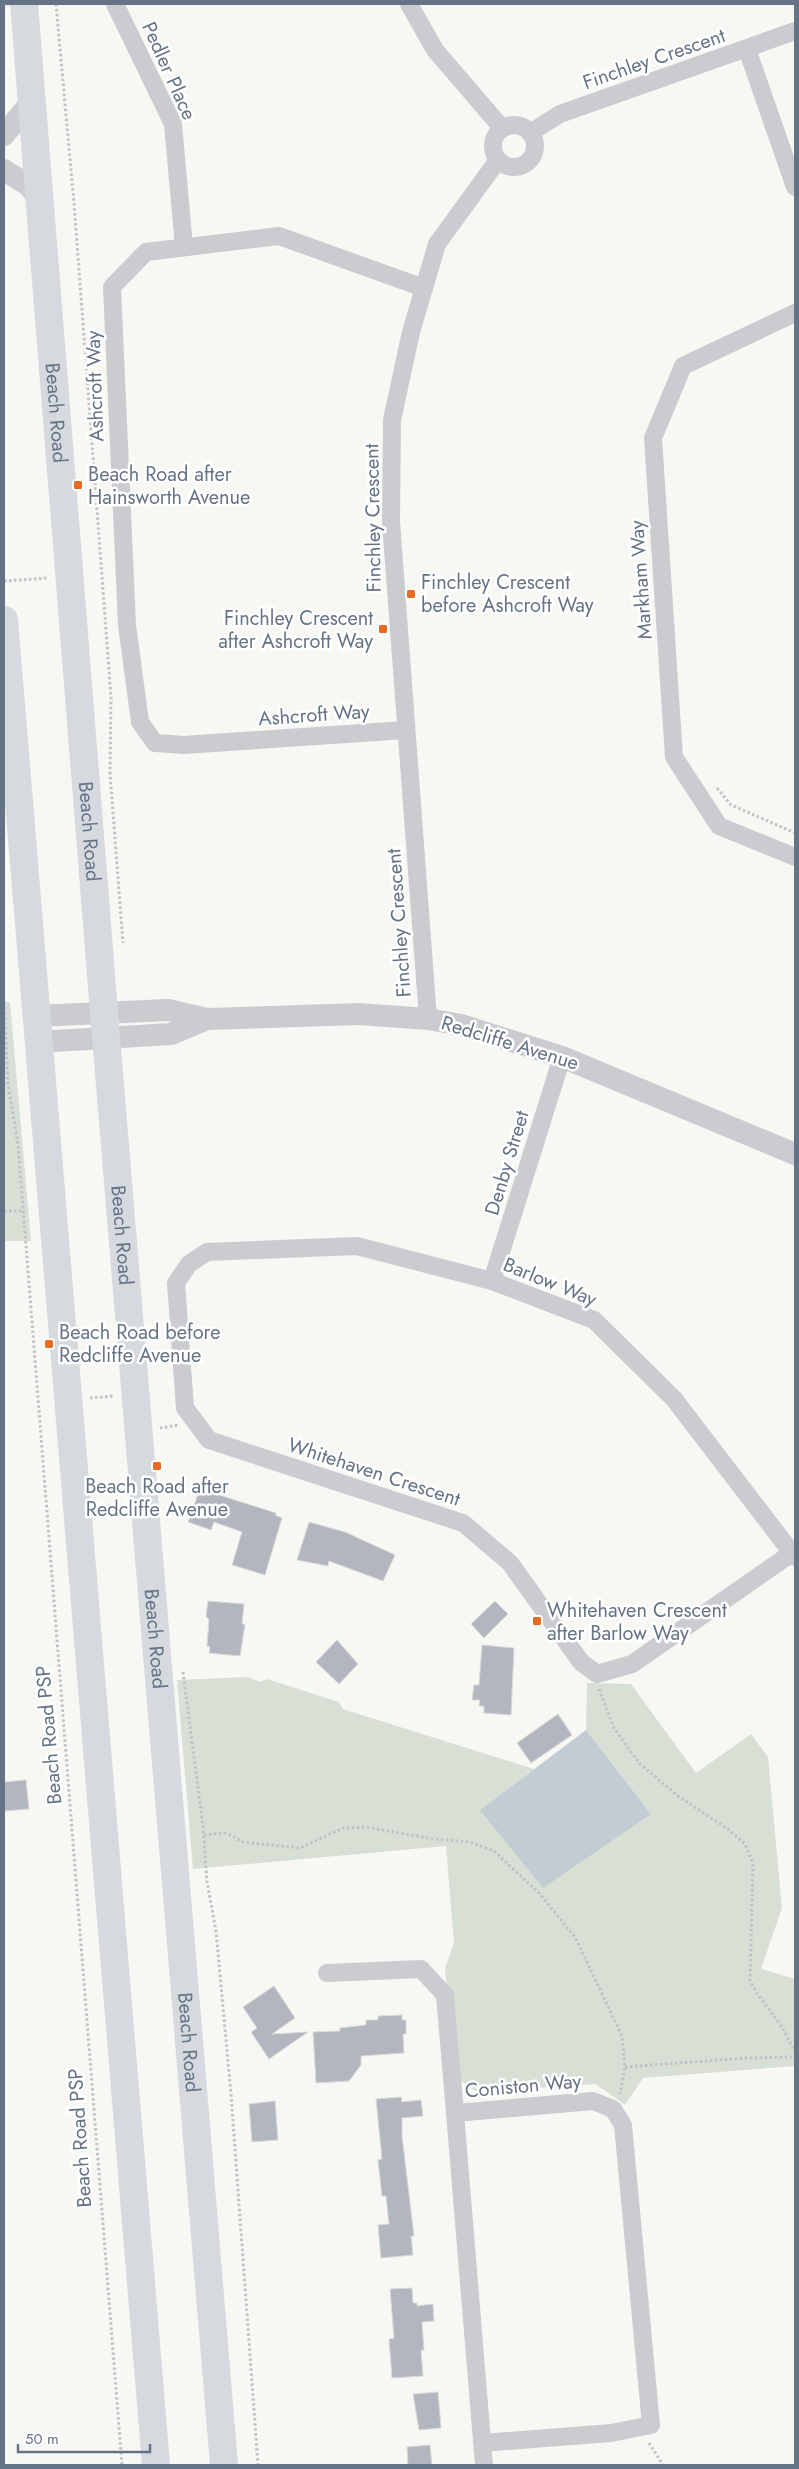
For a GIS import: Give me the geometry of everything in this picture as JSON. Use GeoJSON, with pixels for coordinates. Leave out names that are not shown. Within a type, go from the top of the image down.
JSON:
{"type":"FeatureCollection","features":[{"type":"Feature","properties":{"kind":"main road","name":"Beach Road"},"geometry":{"type":"LineString","coordinates":[[24,4],[135,1395],[224,2465]]}},
{"type":"Feature","properties":{"kind":"main road"},"geometry":{"type":"LineString","coordinates":[[4,620],[156,2465]]}},
{"type":"Feature","properties":{"kind":"street","name":"Pedler Place"},"geometry":{"type":"LineString","coordinates":[[115,4],[173,124],[184,247]]}},
{"type":"Feature","properties":{"kind":"street"},"geometry":{"type":"LineString","coordinates":[[409,4],[435,50],[502,128]]}},
{"type":"Feature","properties":{"kind":"street","name":"Finchley Crescent"},"geometry":{"type":"LineString","coordinates":[[530,133],[560,114],[747,50],[795,31]]}},
{"type":"Feature","properties":{"kind":"street"},"geometry":{"type":"LineString","coordinates":[[747,50],[795,187]]}},
{"type":"Feature","properties":{"kind":"street"},"geometry":{"type":"LineString","coordinates":[[4,135],[32,101]]}},
{"type":"Feature","properties":{"kind":"street"},"geometry":{"type":"LineString","coordinates":[[516,125],[530,133],[535,147],[528,161],[515,167],[508,166],[498,160],[494,154],[494,139],[502,128],[516,125]]}},
{"type":"Feature","properties":{"kind":"street","name":"Finchley Crescent"},"geometry":{"type":"LineString","coordinates":[[428,1019],[391,522],[392,420],[410,332],[437,244],[498,160]]}},
{"type":"Feature","properties":{"kind":"street"},"geometry":{"type":"LineString","coordinates":[[4,170],[28,185],[40,200]]}},
{"type":"Feature","properties":{"kind":"street","name":"Ashcroft Way"},"geometry":{"type":"LineString","coordinates":[[406,730],[184,745],[155,743],[140,722],[127,625],[112,287],[146,252],[280,236],[424,288]]}},
{"type":"Feature","properties":{"kind":"street","name":"Markham Way"},"geometry":{"type":"LineString","coordinates":[[795,313],[683,366],[653,438],[674,757],[719,826],[795,857]]}},
{"type":"Feature","properties":{"kind":"street","name":"Redcliffe Avenue"},"geometry":{"type":"LineString","coordinates":[[37,1029],[105,1025],[168,1010],[206,1019],[358,1014],[428,1019],[460,1025],[562,1057],[795,1154]]}},
{"type":"Feature","properties":{"kind":"street","name":"Denby Street"},"geometry":{"type":"LineString","coordinates":[[492,1281],[562,1057]]}},
{"type":"Feature","properties":{"kind":"street","name":"Barlow Way"},"geometry":{"type":"LineString","coordinates":[[189,1264],[207,1252],[357,1246],[492,1281],[594,1320],[674,1399],[794,1555]]}},
{"type":"Feature","properties":{"kind":"street","name":"Whitehaven Crescent"},"geometry":{"type":"LineString","coordinates":[[189,1264],[176,1283],[184,1408],[209,1440],[463,1523],[510,1563],[580,1662],[597,1674]]}},
{"type":"Feature","properties":{"kind":"street"},"geometry":{"type":"LineString","coordinates":[[597,1674],[632,1664],[794,1555]]}},
{"type":"Feature","properties":{"kind":"street"},"geometry":{"type":"LineString","coordinates":[[327,1973],[421,1969],[427,1975],[445,1995],[456,2113]]}},
{"type":"Feature","properties":{"kind":"street","name":"Coniston Way"},"geometry":{"type":"LineString","coordinates":[[484,2465],[456,2113],[593,2102],[613,2108]]}},
{"type":"Feature","properties":{"kind":"street"},"geometry":{"type":"LineString","coordinates":[[482,2443],[611,2433],[650,2425],[623,2125],[613,2108]]}},
{"type":"Feature","properties":{"kind":"path"},"geometry":{"type":"LineString","coordinates":[[56,4],[74,203],[111,697],[110,773],[124,953]]}},
{"type":"Feature","properties":{"kind":"path"},"geometry":{"type":"LineString","coordinates":[[714,785],[731,805],[795,833]]}},
{"type":"Feature","properties":{"kind":"path","name":"Beach Road PSP"},"geometry":{"type":"LineString","coordinates":[[4,1002],[8,1084],[18,1144],[122,2465]]}},
{"type":"Feature","properties":{"kind":"path"},"geometry":{"type":"LineString","coordinates":[[4,1212],[23,1211]]}},
{"type":"Feature","properties":{"kind":"path"},"geometry":{"type":"LineString","coordinates":[[38,1404],[135,1395]]}},
{"type":"Feature","properties":{"kind":"path"},"geometry":{"type":"LineString","coordinates":[[159,1419],[160,1434]]}},
{"type":"Feature","properties":{"kind":"path"},"geometry":{"type":"LineString","coordinates":[[182,1667],[204,1835],[207,1882],[216,1931],[229,2075],[258,2465]]}},
{"type":"Feature","properties":{"kind":"path"},"geometry":{"type":"LineString","coordinates":[[597,1674],[598,1686],[614,1728],[639,1763],[678,1796],[728,1828],[745,1844],[753,1863],[750,1980],[756,1992],[782,2027],[795,2052]]}},
{"type":"Feature","properties":{"kind":"path"},"geometry":{"type":"LineString","coordinates":[[204,1835],[226,1833],[243,1842],[300,1848],[343,1828],[366,1826],[433,1839],[470,1842],[494,1851],[538,1893],[574,1937],[622,2036],[625,2066],[619,2099],[613,2108]]}},
{"type":"Feature","properties":{"kind":"path"},"geometry":{"type":"LineString","coordinates":[[625,2066],[746,2058],[795,2057]]}},
{"type":"Feature","properties":{"kind":"path"},"geometry":{"type":"LineString","coordinates":[[639,2428],[663,2465]]}},
{"type":"Feature","properties":{"kind":"shaded area"},"geometry":{"type":"Polygon","coordinates":[[[4,1002],[10,1002],[31,1241],[4,1241],[4,1002]]]}},
{"type":"Feature","properties":{"kind":"shaded area"},"geometry":{"type":"Polygon","coordinates":[[[248,1677],[260,1682],[267,1679],[339,1702],[343,1709],[534,1769],[480,1810],[651,1814],[586,1730],[587,1683],[631,1684],[696,1773],[751,1734],[768,1757],[782,1908],[761,1969],[795,1979],[795,2066],[643,2078],[625,2105],[596,2084],[477,2092],[457,2078],[445,1968],[454,1943],[446,1846],[193,1869],[177,1680],[248,1677]]]}},
{"type":"Feature","properties":{"kind":"shaded area"},"geometry":{"type":"Polygon","coordinates":[[[586,1730],[651,1814],[543,1888],[480,1810],[586,1730]]]}},
{"type":"Feature","properties":{"kind":"building"},"geometry":{"type":"Polygon","coordinates":[[[200,1489],[276,1513],[275,1515],[282,1518],[265,1575],[232,1565],[242,1532],[214,1522],[211,1530],[188,1522],[200,1489]]]}},
{"type":"Feature","properties":{"kind":"building"},"geometry":{"type":"Polygon","coordinates":[[[309,1522],[345,1532],[395,1555],[383,1581],[329,1561],[328,1566],[297,1560],[309,1522]]]}},
{"type":"Feature","properties":{"kind":"building"},"geometry":{"type":"Polygon","coordinates":[[[208,1601],[244,1604],[242,1624],[245,1624],[240,1656],[209,1653],[210,1647],[207,1646],[209,1620],[206,1616],[208,1601]]]}},
{"type":"Feature","properties":{"kind":"building"},"geometry":{"type":"Polygon","coordinates":[[[495,1601],[508,1614],[484,1638],[471,1624],[495,1601]]]}},
{"type":"Feature","properties":{"kind":"building"},"geometry":{"type":"Polygon","coordinates":[[[337,1640],[358,1664],[339,1684],[316,1662],[337,1640]]]}},
{"type":"Feature","properties":{"kind":"building"},"geometry":{"type":"Polygon","coordinates":[[[482,1645],[514,1648],[511,1715],[484,1713],[484,1706],[479,1706],[480,1700],[472,1700],[474,1685],[479,1685],[482,1645]]]}},
{"type":"Feature","properties":{"kind":"building"},"geometry":{"type":"Polygon","coordinates":[[[558,1714],[572,1735],[531,1763],[517,1743],[558,1714]]]}},
{"type":"Feature","properties":{"kind":"building"},"geometry":{"type":"Polygon","coordinates":[[[26,1780],[29,1809],[4,1811],[4,1782],[26,1780]]]}},
{"type":"Feature","properties":{"kind":"building"},"geometry":{"type":"Polygon","coordinates":[[[274,1986],[295,2018],[272,2034],[308,2032],[269,2059],[251,2032],[257,2028],[243,2007],[274,1986]]]}},
{"type":"Feature","properties":{"kind":"building"},"geometry":{"type":"Polygon","coordinates":[[[402,2015],[402,2020],[406,2020],[406,2034],[403,2034],[404,2053],[361,2056],[361,2065],[349,2081],[316,2083],[313,2032],[340,2031],[340,2028],[366,2025],[366,2020],[378,2020],[378,2016],[402,2015]]]}},
{"type":"Feature","properties":{"kind":"building"},"geometry":{"type":"Polygon","coordinates":[[[401,2097],[402,2102],[421,2100],[423,2116],[402,2118],[402,2136],[414,2236],[411,2236],[413,2255],[381,2258],[378,2225],[389,2224],[386,2196],[382,2196],[378,2160],[382,2159],[376,2099],[401,2097]]]}},
{"type":"Feature","properties":{"kind":"building"},"geometry":{"type":"Polygon","coordinates":[[[275,2101],[278,2140],[252,2142],[249,2104],[275,2101]]]}},
{"type":"Feature","properties":{"kind":"building"},"geometry":{"type":"Polygon","coordinates":[[[412,2288],[413,2303],[417,2303],[417,2306],[433,2304],[434,2321],[422,2322],[424,2350],[421,2350],[423,2376],[392,2378],[389,2339],[394,2338],[390,2289],[412,2288]]]}},
{"type":"Feature","properties":{"kind":"building"},"geometry":{"type":"Polygon","coordinates":[[[438,2392],[441,2428],[419,2430],[413,2394],[438,2392]]]}},
{"type":"Feature","properties":{"kind":"building"},"geometry":{"type":"Polygon","coordinates":[[[430,2445],[432,2465],[408,2465],[407,2447],[430,2445]]]}},
{"type":"Feature","properties":{"kind":"place","name":"Beach Road after Hainsworth Avenue"},"geometry":{"type":"Point","coordinates":[78,485]}},
{"type":"Feature","properties":{"kind":"place","name":"Finchley Crescent before Ashcroft Way"},"geometry":{"type":"Point","coordinates":[411,594]}},
{"type":"Feature","properties":{"kind":"place","name":"Finchley Crescent after Ashcroft Way"},"geometry":{"type":"Point","coordinates":[383,629]}},
{"type":"Feature","properties":{"kind":"place","name":"Beach Road before Redcliffe Avenue"},"geometry":{"type":"Point","coordinates":[49,1344]}},
{"type":"Feature","properties":{"kind":"place","name":"Beach Road after Redcliffe Avenue"},"geometry":{"type":"Point","coordinates":[157,1466]}},
{"type":"Feature","properties":{"kind":"place","name":"Whitehaven Crescent after Barlow Way"},"geometry":{"type":"Point","coordinates":[537,1621]}}]}
